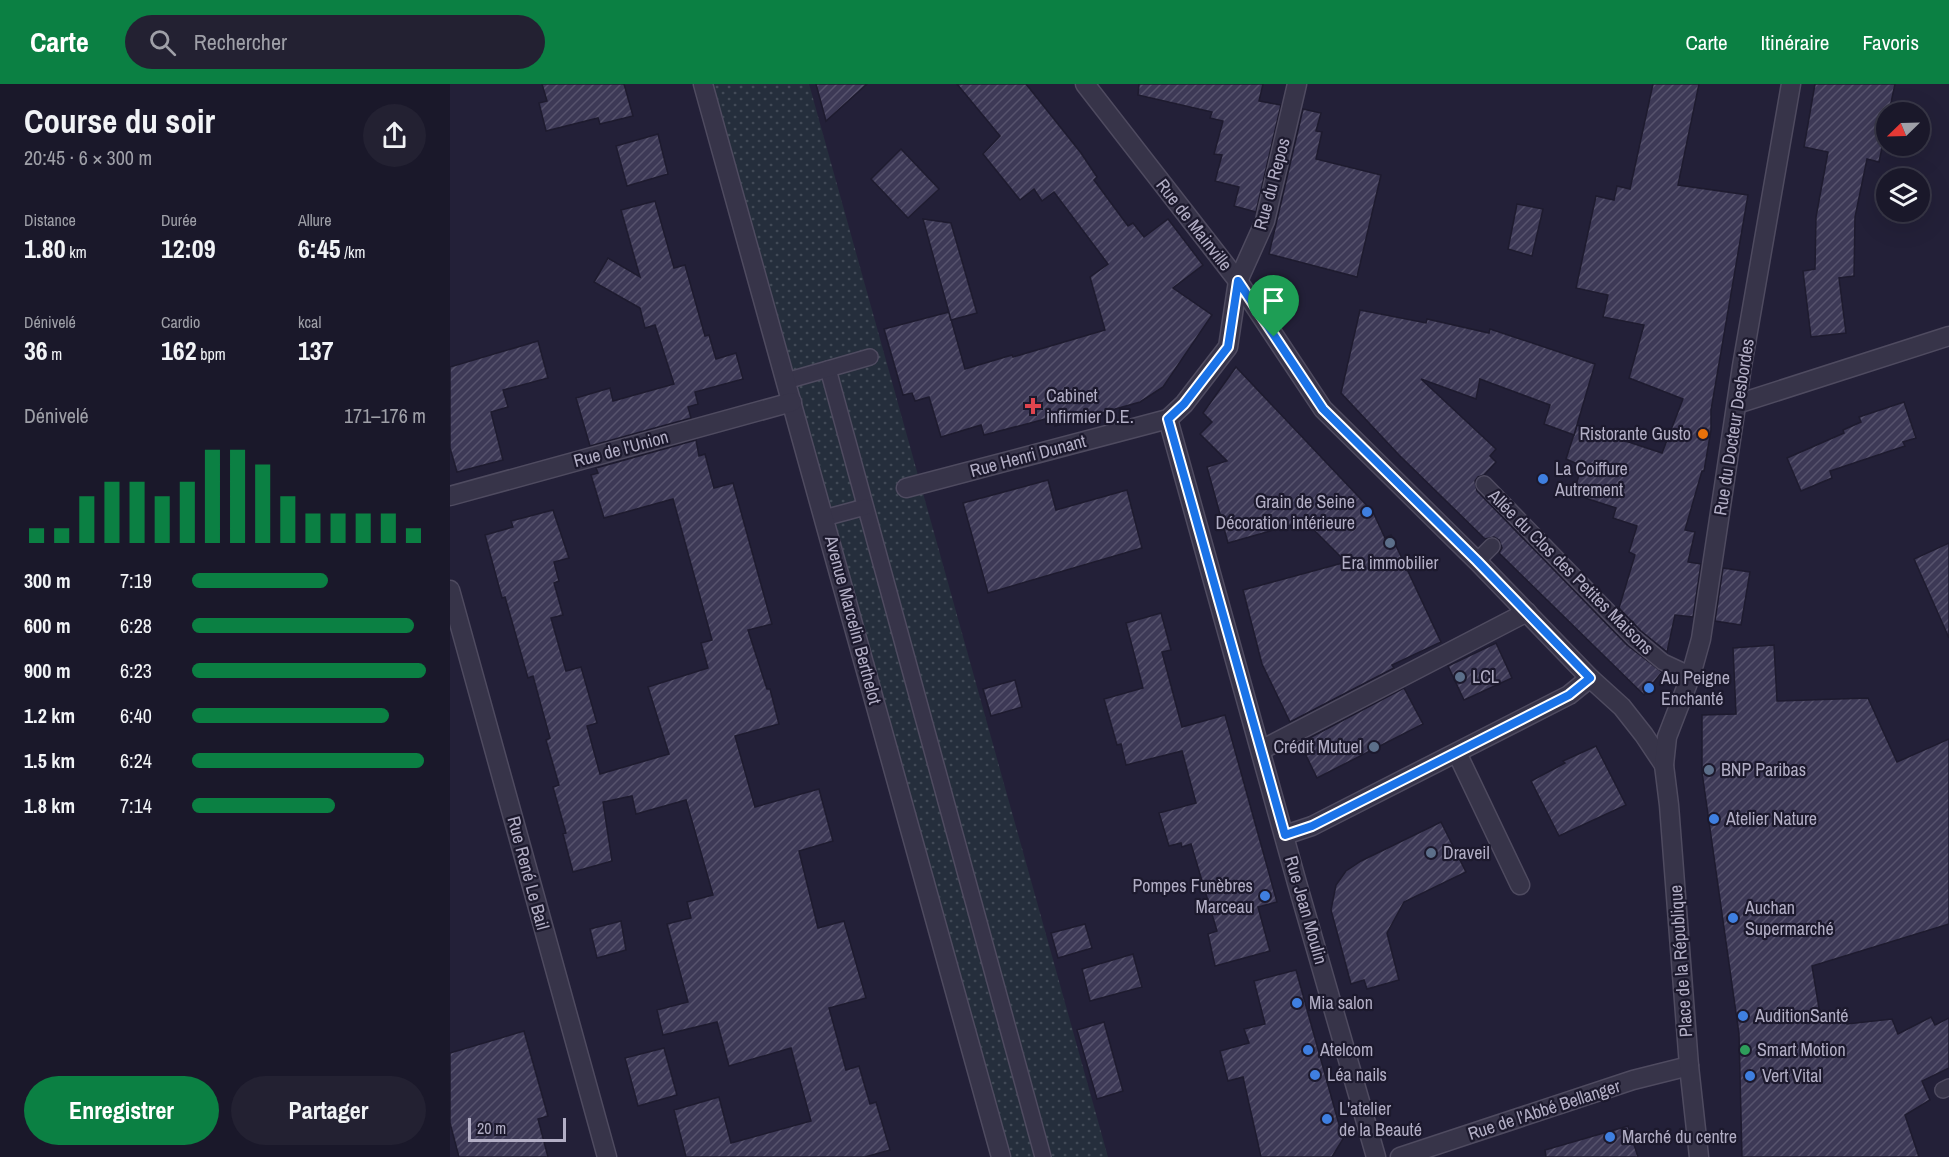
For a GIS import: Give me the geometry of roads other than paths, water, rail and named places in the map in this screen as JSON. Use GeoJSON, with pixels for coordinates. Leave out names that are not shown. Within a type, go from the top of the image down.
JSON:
{"type":"FeatureCollection","features":[{"type":"Feature","properties":{"kind":"street","name":"Avenue Marcelin Berthelot"},"geometry":{"type":"LineString","coordinates":[[703,84],[1001,1157]]}},
{"type":"Feature","properties":{"kind":"street","name":"Rue de Mainville"},"geometry":{"type":"LineString","coordinates":[[1084,84],[1238,281],[1323,409],[1477,561],[1590,678],[1622,707],[1664,765]]}},
{"type":"Feature","properties":{"kind":"street","name":"Rue du Repos"},"geometry":{"type":"LineString","coordinates":[[1238,281],[1265,221],[1297,84]]}},
{"type":"Feature","properties":{"kind":"street","name":"Rue du Docteur Desbordes"},"geometry":{"type":"LineString","coordinates":[[1664,765],[1667,737],[1691,675],[1701,639],[1737,404],[1791,84]]}},
{"type":"Feature","properties":{"kind":"street"},"geometry":{"type":"LineString","coordinates":[[1168,419],[1184,404],[1228,347],[1238,281]]}},
{"type":"Feature","properties":{"kind":"street"},"geometry":{"type":"LineString","coordinates":[[1737,404],[1949,336]]}},
{"type":"Feature","properties":{"kind":"street","name":"Rue de l'Union"},"geometry":{"type":"LineString","coordinates":[[450,496],[792,402]]}},
{"type":"Feature","properties":{"kind":"street","name":"Rue Henri Dunant"},"geometry":{"type":"LineString","coordinates":[[906,488],[1168,419]]}},
{"type":"Feature","properties":{"kind":"street","name":"Rue Jean Moulin"},"geometry":{"type":"LineString","coordinates":[[1168,419],[1376,1157]]}},
{"type":"Feature","properties":{"kind":"street","name":"Rue René Le Bail"},"geometry":{"type":"LineString","coordinates":[[450,590],[607,1157]]}},
{"type":"Feature","properties":{"kind":"street"},"geometry":{"type":"LineString","coordinates":[[1261,750],[1527,612]]}},
{"type":"Feature","properties":{"kind":"street"},"geometry":{"type":"LineString","coordinates":[[1285,835],[1312,826],[1457,753],[1569,695],[1590,678]]}},
{"type":"Feature","properties":{"kind":"street"},"geometry":{"type":"LineString","coordinates":[[1457,753],[1520,885]]}},
{"type":"Feature","properties":{"kind":"street","name":"Place de la République"},"geometry":{"type":"LineString","coordinates":[[1664,765],[1671,827],[1689,1066],[1699,1157]]}},
{"type":"Feature","properties":{"kind":"street","name":"Rue de l'Abbé Bellanger"},"geometry":{"type":"LineString","coordinates":[[1400,1157],[1633,1080],[1689,1066]]}},
{"type":"Feature","properties":{"kind":"lane"},"geometry":{"type":"LineString","coordinates":[[786,381],[870,357]]}},
{"type":"Feature","properties":{"kind":"lane"},"geometry":{"type":"LineString","coordinates":[[828,369],[1043,1157]]}},
{"type":"Feature","properties":{"kind":"lane","name":"Allée du Clos des Petites Maisons"},"geometry":{"type":"LineString","coordinates":[[1484,484],[1515,521],[1634,638],[1663,662],[1691,675]]}},
{"type":"Feature","properties":{"kind":"lane"},"geometry":{"type":"LineString","coordinates":[[824,518],[866,507]]}},
{"type":"Feature","properties":{"kind":"lane"},"geometry":{"type":"LineString","coordinates":[[1477,561],[1492,546]]}},
{"type":"Feature","properties":{"kind":"place","name":"Cabinet infirmier D.E."},"geometry":{"type":"Point","coordinates":[1033,406]}},
{"type":"Feature","properties":{"kind":"place","name":"Ristorante Gusto"},"geometry":{"type":"Point","coordinates":[1703,434]}},
{"type":"Feature","properties":{"kind":"place","name":"La Coiffure Autrement"},"geometry":{"type":"Point","coordinates":[1543,479]}},
{"type":"Feature","properties":{"kind":"place","name":"Grain de Seine Décoration intérieure"},"geometry":{"type":"Point","coordinates":[1367,512]}},
{"type":"Feature","properties":{"kind":"place","name":"Era immobilier"},"geometry":{"type":"Point","coordinates":[1390,543]}},
{"type":"Feature","properties":{"kind":"place","name":"LCL"},"geometry":{"type":"Point","coordinates":[1460,677]}},
{"type":"Feature","properties":{"kind":"place","name":"Au Peigne Enchanté"},"geometry":{"type":"Point","coordinates":[1649,688]}},
{"type":"Feature","properties":{"kind":"place","name":"Crédit Mutuel"},"geometry":{"type":"Point","coordinates":[1374,747]}},
{"type":"Feature","properties":{"kind":"place","name":"BNP Paribas"},"geometry":{"type":"Point","coordinates":[1709,770]}},
{"type":"Feature","properties":{"kind":"place","name":"Atelier Nature"},"geometry":{"type":"Point","coordinates":[1714,819]}},
{"type":"Feature","properties":{"kind":"place","name":"Draveil"},"geometry":{"type":"Point","coordinates":[1431,853]}},
{"type":"Feature","properties":{"kind":"place","name":"Pompes Funèbres Marceau"},"geometry":{"type":"Point","coordinates":[1265,896]}},
{"type":"Feature","properties":{"kind":"place","name":"Auchan Supermarché"},"geometry":{"type":"Point","coordinates":[1733,918]}},
{"type":"Feature","properties":{"kind":"place","name":"Mia salon"},"geometry":{"type":"Point","coordinates":[1297,1003]}},
{"type":"Feature","properties":{"kind":"place","name":"AuditionSanté"},"geometry":{"type":"Point","coordinates":[1743,1016]}},
{"type":"Feature","properties":{"kind":"place","name":"Atelcom"},"geometry":{"type":"Point","coordinates":[1308,1050]}},
{"type":"Feature","properties":{"kind":"place","name":"Smart Motion"},"geometry":{"type":"Point","coordinates":[1745,1050]}},
{"type":"Feature","properties":{"kind":"place","name":"Léa nails"},"geometry":{"type":"Point","coordinates":[1315,1075]}},
{"type":"Feature","properties":{"kind":"place","name":"Vert Vital"},"geometry":{"type":"Point","coordinates":[1750,1076]}},
{"type":"Feature","properties":{"kind":"place","name":"L'atelier de la Beauté"},"geometry":{"type":"Point","coordinates":[1327,1119]}},
{"type":"Feature","properties":{"kind":"place","name":"Marché du centre"},"geometry":{"type":"Point","coordinates":[1610,1137]}}]}
